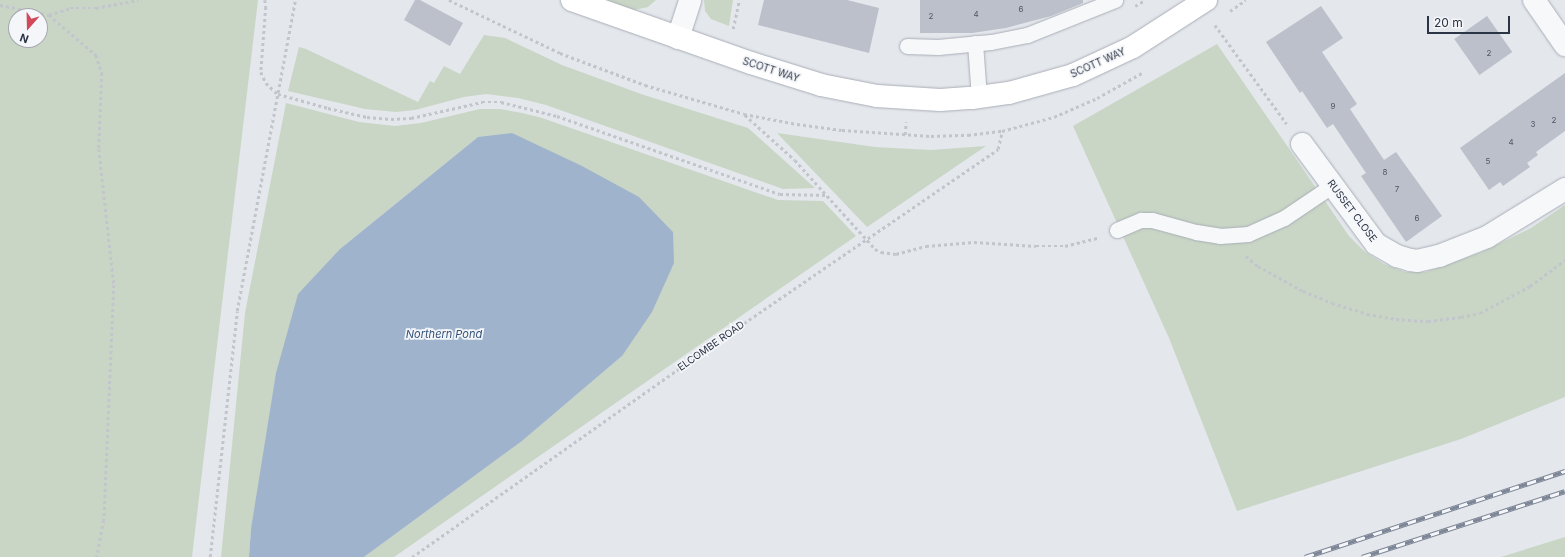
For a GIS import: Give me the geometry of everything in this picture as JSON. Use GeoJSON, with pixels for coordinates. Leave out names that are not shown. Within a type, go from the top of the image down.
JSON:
{"type":"FeatureCollection","features":[{"type":"Feature","properties":{"kind":"street","name":"SCOTT WAY"},"geometry":{"type":"LineString","coordinates":[[572,0],[795,78],[845,90],[907,99],[979,97],[1009,93],[1042,85],[1073,75],[1108,60],[1163,29],[1206,0]]}},
{"type":"Feature","properties":{"kind":"street"},"geometry":{"type":"LineString","coordinates":[[678,38],[690,0]]}},
{"type":"Feature","properties":{"kind":"street"},"geometry":{"type":"LineString","coordinates":[[1534,0],[1565,45]]}},
{"type":"Feature","properties":{"kind":"street","name":"RUSSET CLOSE"},"geometry":{"type":"LineString","coordinates":[[1302,144],[1376,244],[1397,256],[1417,261],[1439,256],[1487,237],[1565,189]]}},
{"type":"Feature","properties":{"kind":"lane"},"geometry":{"type":"LineString","coordinates":[[907,46],[975,44],[1027,35],[1115,0]]}},
{"type":"Feature","properties":{"kind":"lane"},"geometry":{"type":"LineString","coordinates":[[975,44],[979,97]]}},
{"type":"Feature","properties":{"kind":"lane"},"geometry":{"type":"LineString","coordinates":[[1117,230],[1141,220],[1152,220],[1196,232],[1220,236],[1248,234],[1277,221],[1332,185]]}},
{"type":"Feature","properties":{"kind":"path"},"geometry":{"type":"LineString","coordinates":[[49,15],[70,8],[96,8],[138,0]]}},
{"type":"Feature","properties":{"kind":"path"},"geometry":{"type":"LineString","coordinates":[[265,0],[266,7],[261,72],[266,84],[278,94],[367,117],[391,119],[411,118],[482,102],[501,102],[557,116],[780,194],[828,195]]}},
{"type":"Feature","properties":{"kind":"path"},"geometry":{"type":"LineString","coordinates":[[210,557],[237,311],[295,0]]}},
{"type":"Feature","properties":{"kind":"path"},"geometry":{"type":"LineString","coordinates":[[449,0],[560,53],[645,85],[744,114],[795,160],[867,238],[875,249],[881,252],[896,254],[926,246],[974,242],[1036,246],[1065,246],[1090,241],[1117,230]]}},
{"type":"Feature","properties":{"kind":"path"},"geometry":{"type":"LineString","coordinates":[[0,5],[49,15],[96,55],[102,73],[99,149],[114,285],[104,520],[97,557]]}},
{"type":"Feature","properties":{"kind":"path"},"geometry":{"type":"LineString","coordinates":[[1213,23],[1302,144]]}},
{"type":"Feature","properties":{"kind":"path","name":"ELCOMBE ROAD"},"geometry":{"type":"LineString","coordinates":[[412,557],[867,238],[998,149],[1002,131],[968,135],[905,135],[796,124],[744,114]]}},
{"type":"Feature","properties":{"kind":"path"},"geometry":{"type":"LineString","coordinates":[[1230,236],[1240,251],[1258,266],[1303,291],[1332,303],[1367,314],[1396,319],[1428,321],[1480,313],[1530,286],[1565,260]]}},
{"type":"Feature","properties":{"kind":"green space"},"geometry":{"type":"Polygon","coordinates":[[[0,0],[258,0],[192,557],[0,557],[0,0]]]}},
{"type":"Feature","properties":{"kind":"green space"},"geometry":{"type":"Polygon","coordinates":[[[599,0],[656,0],[648,7],[634,10],[599,0]]]}},
{"type":"Feature","properties":{"kind":"green space"},"geometry":{"type":"Polygon","coordinates":[[[704,0],[733,0],[729,26],[711,19],[705,11],[704,0]]]}},
{"type":"Feature","properties":{"kind":"green space"},"geometry":{"type":"Polygon","coordinates":[[[484,35],[505,38],[562,65],[641,94],[748,128],[815,188],[783,189],[546,105],[518,98],[486,94],[464,97],[415,110],[396,112],[365,109],[288,91],[299,47],[418,102],[430,81],[434,83],[444,66],[460,74],[484,35]]]}},
{"type":"Feature","properties":{"kind":"green space"},"geometry":{"type":"Polygon","coordinates":[[[1217,44],[1349,236],[1365,252],[1384,264],[1405,272],[1426,272],[1482,252],[1531,228],[1565,205],[1565,397],[1461,439],[1237,511],[1169,338],[1073,126],[1217,44]]]}},
{"type":"Feature","properties":{"kind":"green space"},"geometry":{"type":"Polygon","coordinates":[[[286,103],[359,122],[395,126],[421,123],[480,109],[500,109],[522,113],[542,118],[778,200],[823,201],[856,236],[394,557],[364,557],[522,441],[622,356],[478,137],[340,249],[251,529],[249,557],[221,557],[245,313],[286,103]]]}},
{"type":"Feature","properties":{"kind":"green space"},"geometry":{"type":"Polygon","coordinates":[[[777,133],[875,147],[931,150],[986,146],[867,227],[777,133]]]}},
{"type":"Feature","properties":{"kind":"green space"},"geometry":{"type":"Polygon","coordinates":[[[1565,537],[1565,557],[1501,557],[1565,537]]]}},
{"type":"Feature","properties":{"kind":"water","name":"Northern Pond"},"geometry":{"type":"Polygon","coordinates":[[[512,133],[582,166],[639,197],[673,232],[674,263],[652,312],[622,356],[522,441],[364,557],[249,557],[251,529],[276,373],[298,294],[340,249],[478,137],[512,133]]]}},
{"type":"Feature","properties":{"kind":"building"},"geometry":{"type":"Polygon","coordinates":[[[415,0],[420,0],[463,23],[450,46],[404,20],[415,0]]]}},
{"type":"Feature","properties":{"kind":"building"},"geometry":{"type":"Polygon","coordinates":[[[764,0],[847,0],[879,8],[869,53],[758,25],[764,0]]]}},
{"type":"Feature","properties":{"kind":"building"},"geometry":{"type":"Polygon","coordinates":[[[920,0],[1083,0],[1083,3],[1051,16],[1006,28],[972,33],[920,33],[920,0]]]}},
{"type":"Feature","properties":{"kind":"building"},"geometry":{"type":"Polygon","coordinates":[[[1321,6],[1343,38],[1322,52],[1357,104],[1350,109],[1384,160],[1396,152],[1442,216],[1406,242],[1361,176],[1366,173],[1333,124],[1327,128],[1302,91],[1300,93],[1266,42],[1321,6]]]}},
{"type":"Feature","properties":{"kind":"building"},"geometry":{"type":"Polygon","coordinates":[[[1487,16],[1512,52],[1479,75],[1454,39],[1487,16]]]}},
{"type":"Feature","properties":{"kind":"building"},"geometry":{"type":"Polygon","coordinates":[[[1565,73],[1565,131],[1536,152],[1538,155],[1527,163],[1530,167],[1503,186],[1500,182],[1489,190],[1460,148],[1565,73]]]}},
{"type":"Feature","properties":{"kind":"railway"},"geometry":{"type":"LineString","coordinates":[[1305,557],[1565,471]]}},
{"type":"Feature","properties":{"kind":"railway"},"geometry":{"type":"LineString","coordinates":[[1362,557],[1565,491]]}}]}
